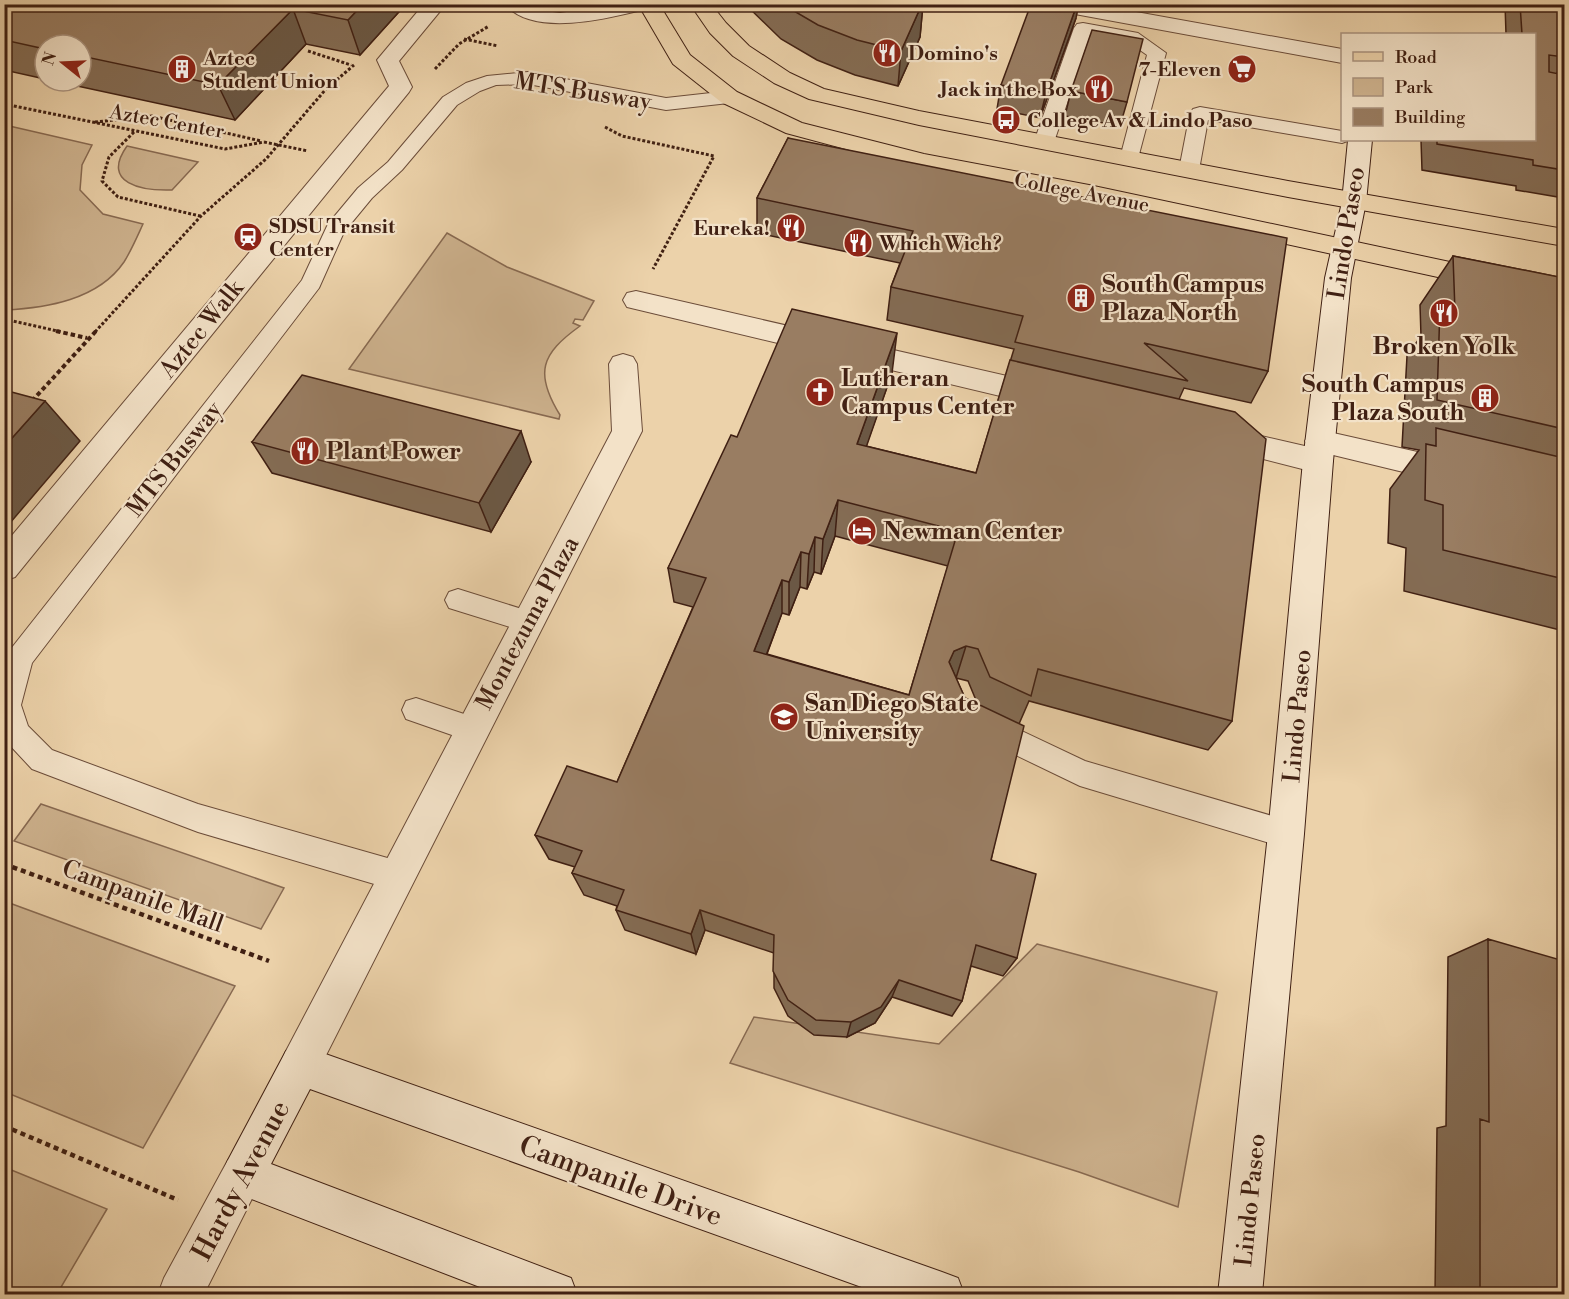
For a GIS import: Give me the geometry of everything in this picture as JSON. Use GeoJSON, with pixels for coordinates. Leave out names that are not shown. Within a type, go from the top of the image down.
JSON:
{"type":"FeatureCollection","features":[{"type":"Feature","properties":{"kind":"main road","name":"College Avenue"},"geometry":{"type":"LineString","coordinates":[[646,4],[681,59],[729,97],[794,128],[924,162],[1089,193],[1525,287],[1564,292]]}},
{"type":"Feature","properties":{"kind":"main road","name":"College Avenue"},"geometry":{"type":"LineString","coordinates":[[700,4],[718,28],[741,51],[782,78],[817,94],[919,118],[1354,202],[1564,238]]}},
{"type":"Feature","properties":{"kind":"street","name":"Aztec Walk"},"geometry":{"type":"LineString","coordinates":[[4,568],[401,87],[388,60],[436,4]]}},
{"type":"Feature","properties":{"kind":"street"},"geometry":{"type":"LineString","coordinates":[[1053,4],[1341,56]]}},
{"type":"Feature","properties":{"kind":"street","name":"Lindo Paseo"},"geometry":{"type":"LineString","coordinates":[[1240,1294],[1286,834],[1319,451],[1338,278],[1354,202],[1359,141]]}},
{"type":"Feature","properties":{"kind":"street"},"geometry":{"type":"LineString","coordinates":[[636,300],[1073,403]]}},
{"type":"Feature","properties":{"kind":"street","name":"Montezuma Plaza"},"geometry":{"type":"LineString","coordinates":[[300,1065],[627,431],[623,364]]}},
{"type":"Feature","properties":{"kind":"street"},"geometry":{"type":"LineString","coordinates":[[1198,432],[1483,479]]}},
{"type":"Feature","properties":{"kind":"street","name":"Hardy Avenue"},"geometry":{"type":"LineString","coordinates":[[180,1294],[300,1065]]}},
{"type":"Feature","properties":{"kind":"street","name":"Campanile Drive"},"geometry":{"type":"LineString","coordinates":[[300,1065],[942,1294]]}},
{"type":"Feature","properties":{"kind":"street"},"geometry":{"type":"LineString","coordinates":[[243,1175],[555,1294]]}},
{"type":"Feature","properties":{"kind":"lane"},"geometry":{"type":"LineString","coordinates":[[513,4],[538,16],[557,19],[576,18],[646,4]]}},
{"type":"Feature","properties":{"kind":"lane"},"geometry":{"type":"LineString","coordinates":[[1044,142],[1083,28],[1134,20],[1157,53],[1130,158]]}},
{"type":"Feature","properties":{"kind":"lane","name":"MTS Busway"},"geometry":{"type":"LineString","coordinates":[[398,876],[198,818],[42,760],[16,733],[7,705],[20,657],[311,283],[336,229],[365,193],[395,166],[450,101],[473,87],[494,80],[528,78],[666,104],[729,97]]}},
{"type":"Feature","properties":{"kind":"lane"},"geometry":{"type":"LineString","coordinates":[[1189,170],[1200,112],[1341,137]]}},
{"type":"Feature","properties":{"kind":"lane"},"geometry":{"type":"LineString","coordinates":[[458,600],[529,622]]}},
{"type":"Feature","properties":{"kind":"lane"},"geometry":{"type":"LineString","coordinates":[[964,709],[968,718],[1080,773],[1286,834]]}},
{"type":"Feature","properties":{"kind":"lane"},"geometry":{"type":"LineString","coordinates":[[416,710],[472,729]]}},
{"type":"Feature","properties":{"kind":"path"},"geometry":{"type":"LineString","coordinates":[[308,51],[352,65]]}},
{"type":"Feature","properties":{"kind":"path"},"geometry":{"type":"LineString","coordinates":[[29,404],[201,216],[266,159],[326,89]]}},
{"type":"Feature","properties":{"kind":"path","name":"Aztec Center"},"geometry":{"type":"LineString","coordinates":[[4,104],[225,149],[264,142]]}},
{"type":"Feature","properties":{"kind":"path","name":"Aztec Center"},"geometry":{"type":"LineString","coordinates":[[91,123],[153,116],[264,142]]}},
{"type":"Feature","properties":{"kind":"path"},"geometry":{"type":"LineString","coordinates":[[596,122],[622,136],[714,156],[636,300]]}},
{"type":"Feature","properties":{"kind":"path"},"geometry":{"type":"LineString","coordinates":[[134,132],[109,157],[102,181],[117,197],[201,216]]}},
{"type":"Feature","properties":{"kind":"path"},"geometry":{"type":"LineString","coordinates":[[264,142],[308,152]]}},
{"type":"Feature","properties":{"kind":"path"},"geometry":{"type":"LineString","coordinates":[[4,318],[87,338]]}},
{"type":"Feature","properties":{"kind":"path","name":"Campanile Mall"},"geometry":{"type":"LineString","coordinates":[[4,864],[269,961]]}},
{"type":"Feature","properties":{"kind":"path"},"geometry":{"type":"LineString","coordinates":[[4,1126],[144,1187]]}},
{"type":"Feature","properties":{"kind":"green space"},"geometry":{"type":"Polygon","coordinates":[[[5,125],[92,145],[82,165],[80,190],[103,214],[143,224],[132,249],[113,275],[100,285],[70,300],[37,307],[5,310],[5,125]]]}},
{"type":"Feature","properties":{"kind":"green space"},"geometry":{"type":"Polygon","coordinates":[[[127,146],[198,162],[172,190],[138,187],[128,183],[122,177],[119,169],[120,159],[127,146]]]}},
{"type":"Feature","properties":{"kind":"green space"},"geometry":{"type":"Polygon","coordinates":[[[447,233],[507,267],[594,301],[583,320],[575,319],[573,323],[580,326],[557,346],[546,365],[547,387],[560,415],[559,419],[349,369],[447,233]]]}},
{"type":"Feature","properties":{"kind":"green space"},"geometry":{"type":"Polygon","coordinates":[[[41,804],[284,888],[261,929],[14,841],[41,804]]]}},
{"type":"Feature","properties":{"kind":"green space"},"geometry":{"type":"Polygon","coordinates":[[[4,901],[235,986],[143,1148],[5,1092],[4,901]]]}},
{"type":"Feature","properties":{"kind":"green space"},"geometry":{"type":"Polygon","coordinates":[[[1037,944],[1217,992],[1178,1207],[1079,1172],[730,1063],[754,1017],[939,1044],[1037,944]]]}},
{"type":"Feature","properties":{"kind":"green space"},"geometry":{"type":"Polygon","coordinates":[[[4,1167],[107,1209],[57,1294],[5,1294],[4,1167]]]}},
{"type":"Feature","properties":{"kind":"building"},"geometry":{"type":"Polygon","coordinates":[[[4,4],[363,4],[348,20],[293,9],[218,85],[93,59],[93,33],[33,33],[33,46],[4,40],[4,4]]]}},
{"type":"Feature","properties":{"kind":"building"},"geometry":{"type":"Polygon","coordinates":[[[782,4],[922,4],[901,51],[857,40],[818,25],[782,4]]]}},
{"type":"Feature","properties":{"kind":"building"},"geometry":{"type":"Polygon","coordinates":[[[1031,4],[1077,4],[1046,93],[1001,85],[1031,4]]]}},
{"type":"Feature","properties":{"kind":"building"},"geometry":{"type":"Polygon","coordinates":[[[1520,4],[1564,4],[1564,57],[1549,55],[1549,72],[1564,75],[1564,170],[1533,165],[1533,160],[1437,144],[1437,141],[1536,141],[1536,33],[1522,33],[1520,4]]]}},
{"type":"Feature","properties":{"kind":"building"},"geometry":{"type":"Polygon","coordinates":[[[1092,30],[1143,39],[1127,102],[1071,91],[1092,30]]]}},
{"type":"Feature","properties":{"kind":"building","name":"South Campus Plaza North"},"geometry":{"type":"Polygon","coordinates":[[[788,138],[1287,238],[1268,371],[1144,343],[1188,381],[1015,342],[1023,316],[891,287],[913,231],[757,198],[788,138]]]}},
{"type":"Feature","properties":{"kind":"building"},"geometry":{"type":"Polygon","coordinates":[[[1453,256],[1564,278],[1564,429],[1437,400],[1440,307],[1455,311],[1453,256]]]}},
{"type":"Feature","properties":{"kind":"building"},"geometry":{"type":"Polygon","coordinates":[[[792,309],[897,333],[857,444],[976,473],[1010,360],[1235,412],[1266,439],[1232,721],[1038,669],[1031,696],[990,677],[978,649],[966,646],[954,651],[949,662],[965,698],[1024,726],[991,860],[1036,874],[1017,958],[976,945],[962,1001],[899,980],[881,1007],[851,1022],[816,1020],[788,1000],[773,971],[774,935],[700,910],[691,934],[616,910],[624,890],[572,873],[582,851],[535,835],[567,766],[617,782],[706,578],[668,568],[731,435],[737,437],[792,309]],[[838,500],[823,539],[815,537],[809,554],[801,552],[789,582],[782,580],[754,651],[909,695],[958,531],[838,500]]]}},
{"type":"Feature","properties":{"kind":"building"},"geometry":{"type":"Polygon","coordinates":[[[302,375],[521,431],[479,503],[252,442],[302,375]]]}},
{"type":"Feature","properties":{"kind":"building"},"geometry":{"type":"Polygon","coordinates":[[[4,390],[45,401],[4,447],[4,390]]]}},
{"type":"Feature","properties":{"kind":"building"},"geometry":{"type":"Polygon","coordinates":[[[1436,428],[1564,458],[1564,579],[1443,550],[1443,505],[1425,500],[1426,444],[1436,446],[1436,428]]]}},
{"type":"Feature","properties":{"kind":"building"},"geometry":{"type":"Polygon","coordinates":[[[1488,939],[1564,961],[1564,1294],[1480,1294],[1480,1119],[1489,1122],[1488,939]]]}},
{"type":"Feature","properties":{"kind":"place","name":"Domino's"},"geometry":{"type":"Point","coordinates":[887,53]}},
{"type":"Feature","properties":{"kind":"place","name":"Aztec Student Union"},"geometry":{"type":"Point","coordinates":[182,69]}},
{"type":"Feature","properties":{"kind":"place","name":"7-Eleven"},"geometry":{"type":"Point","coordinates":[1242,69]}},
{"type":"Feature","properties":{"kind":"place","name":"Jack in the Box"},"geometry":{"type":"Point","coordinates":[1099,89]}},
{"type":"Feature","properties":{"kind":"place","name":"College Av & Lindo Paso"},"geometry":{"type":"Point","coordinates":[1006,120]}},
{"type":"Feature","properties":{"kind":"place","name":"Eureka!"},"geometry":{"type":"Point","coordinates":[791,228]}},
{"type":"Feature","properties":{"kind":"place","name":"SDSU Transit Center"},"geometry":{"type":"Point","coordinates":[248,237]}},
{"type":"Feature","properties":{"kind":"place","name":"Which Wich?"},"geometry":{"type":"Point","coordinates":[858,243]}},
{"type":"Feature","properties":{"kind":"place","name":"South Campus Plaza North"},"geometry":{"type":"Point","coordinates":[1081,298]}},
{"type":"Feature","properties":{"kind":"place","name":"Broken Yolk"},"geometry":{"type":"Point","coordinates":[1444,313]}},
{"type":"Feature","properties":{"kind":"place","name":"Lutheran Campus Center"},"geometry":{"type":"Point","coordinates":[820,392]}},
{"type":"Feature","properties":{"kind":"place","name":"South Campus Plaza South"},"geometry":{"type":"Point","coordinates":[1485,398]}},
{"type":"Feature","properties":{"kind":"place","name":"Plant Power"},"geometry":{"type":"Point","coordinates":[305,451]}},
{"type":"Feature","properties":{"kind":"place","name":"Newman Center"},"geometry":{"type":"Point","coordinates":[862,531]}},
{"type":"Feature","properties":{"kind":"place","name":"San Diego State University"},"geometry":{"type":"Point","coordinates":[784,717]}}]}
